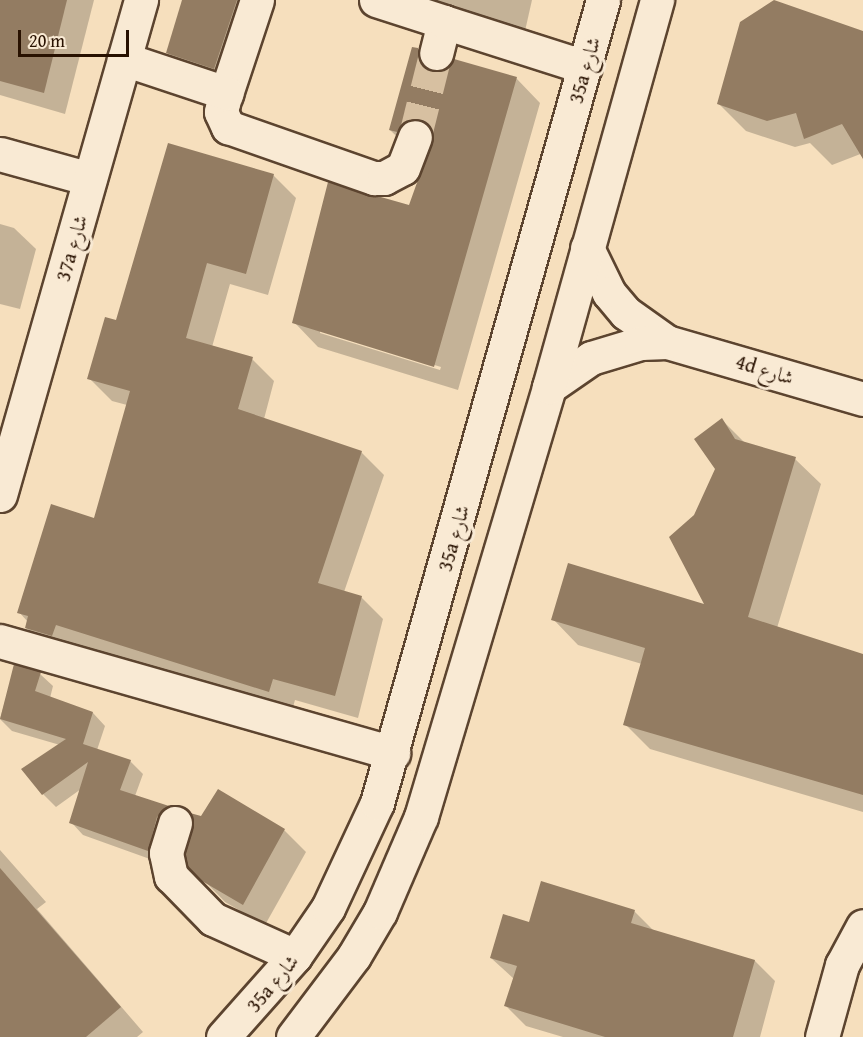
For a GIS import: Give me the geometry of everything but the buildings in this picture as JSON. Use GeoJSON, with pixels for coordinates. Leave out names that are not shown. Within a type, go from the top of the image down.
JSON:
{"type":"FeatureCollection","features":[{"type":"Feature","properties":{"kind":"street","name":"37a شارع"},"geometry":{"type":"LineString","coordinates":[[0,495],[141,0]]}},
{"type":"Feature","properties":{"kind":"street"},"geometry":{"type":"LineString","coordinates":[[257,0],[221,112],[223,121],[234,131],[374,178],[384,178],[403,168],[415,137]]}},
{"type":"Feature","properties":{"kind":"street"},"geometry":{"type":"LineString","coordinates":[[376,0],[585,67]]}},
{"type":"Feature","properties":{"kind":"street","name":"35a شارع"},"geometry":{"type":"LineString","coordinates":[[223,1037],[296,956],[354,857],[377,803],[393,753],[603,0]]}},
{"type":"Feature","properties":{"kind":"street"},"geometry":{"type":"LineString","coordinates":[[294,1037],[354,956],[406,856],[421,817],[549,387],[657,0]]}},
{"type":"Feature","properties":{"kind":"street"},"geometry":{"type":"LineString","coordinates":[[436,53],[444,22]]}},
{"type":"Feature","properties":{"kind":"street"},"geometry":{"type":"LineString","coordinates":[[124,59],[226,93]]}},
{"type":"Feature","properties":{"kind":"street"},"geometry":{"type":"LineString","coordinates":[[0,154],[90,179]]}},
{"type":"Feature","properties":{"kind":"street","name":"4d شارع"},"geometry":{"type":"LineString","coordinates":[[587,248],[609,293],[626,313],[667,342]]}},
{"type":"Feature","properties":{"kind":"street","name":"4d شارع"},"geometry":{"type":"LineString","coordinates":[[549,387],[591,358],[641,343],[667,342],[863,399]]}},
{"type":"Feature","properties":{"kind":"street"},"geometry":{"type":"LineString","coordinates":[[0,641],[393,753]]}},
{"type":"Feature","properties":{"kind":"street"},"geometry":{"type":"LineString","coordinates":[[175,823],[165,861],[176,882],[213,919],[296,956]]}},
{"type":"Feature","properties":{"kind":"street"},"geometry":{"type":"LineString","coordinates":[[822,1037],[842,965],[863,926]]}},
{"type":"Feature","properties":{"kind":"tunnel"},"geometry":{"type":"LineString","coordinates":[[415,137],[436,53]]}}]}
